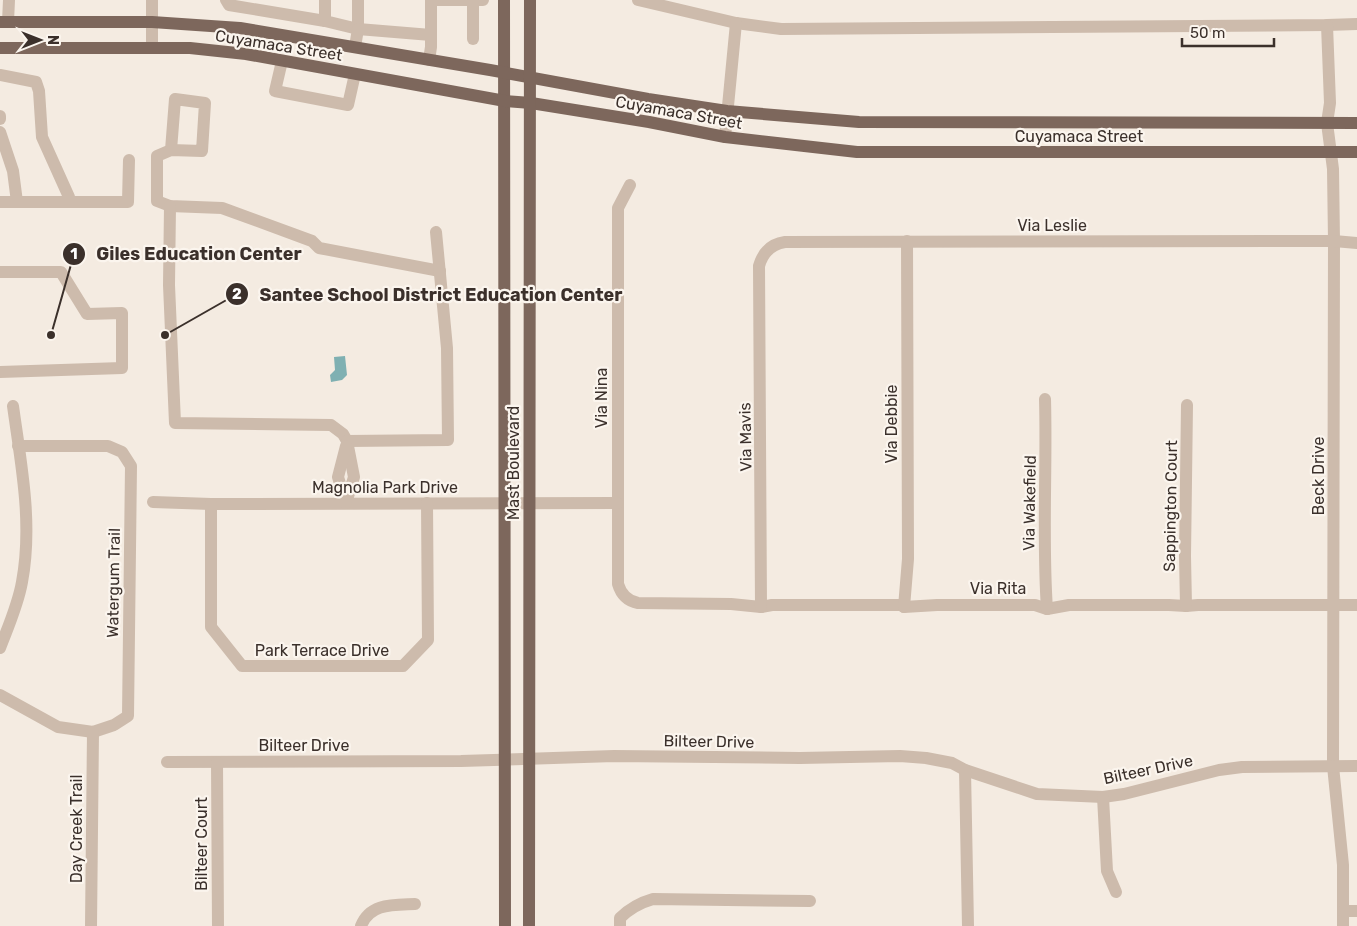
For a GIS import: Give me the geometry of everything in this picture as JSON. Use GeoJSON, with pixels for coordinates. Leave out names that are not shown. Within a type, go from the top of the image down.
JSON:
{"type":"FeatureCollection","features":[{"type":"Feature","properties":{"kind":"main road","name":"Mast Boulevard"},"geometry":{"type":"LineString","coordinates":[[528,926],[530,0]]}},
{"type":"Feature","properties":{"kind":"main road","name":"Mast Boulevard"},"geometry":{"type":"LineString","coordinates":[[504,3],[505,926]]}},
{"type":"Feature","properties":{"kind":"main road","name":"Cuyamaca Street"},"geometry":{"type":"LineString","coordinates":[[4,22],[152,22],[240,28],[504,73],[648,100],[727,111],[859,122],[1357,123]]}},
{"type":"Feature","properties":{"kind":"main road","name":"Cuyamaca Street"},"geometry":{"type":"LineString","coordinates":[[0,48],[152,47],[246,54],[505,101],[531,103],[649,122],[725,137],[857,152],[1357,152]]}},
{"type":"Feature","properties":{"kind":"street"},"geometry":{"type":"LineString","coordinates":[[4,22],[9,0]]}},
{"type":"Feature","properties":{"kind":"street"},"geometry":{"type":"LineString","coordinates":[[152,0],[152,47]]}},
{"type":"Feature","properties":{"kind":"street"},"geometry":{"type":"LineString","coordinates":[[226,0],[229,5],[260,5],[358,29],[431,35]]}},
{"type":"Feature","properties":{"kind":"street"},"geometry":{"type":"LineString","coordinates":[[325,0],[325,21]]}},
{"type":"Feature","properties":{"kind":"street"},"geometry":{"type":"LineString","coordinates":[[355,47],[358,29],[358,0]]}},
{"type":"Feature","properties":{"kind":"street"},"geometry":{"type":"LineString","coordinates":[[429,60],[431,0],[484,0]]}},
{"type":"Feature","properties":{"kind":"street"},"geometry":{"type":"LineString","coordinates":[[473,0],[473,39]]}},
{"type":"Feature","properties":{"kind":"street"},"geometry":{"type":"LineString","coordinates":[[638,0],[736,23],[781,30],[1327,26],[1357,24]]}},
{"type":"Feature","properties":{"kind":"street"},"geometry":{"type":"LineString","coordinates":[[725,137],[736,23]]}},
{"type":"Feature","properties":{"kind":"street","name":"Beck Drive"},"geometry":{"type":"LineString","coordinates":[[1327,26],[1330,103],[1327,123],[1333,169],[1334,241],[1333,766],[1343,865],[1343,926]]}},
{"type":"Feature","properties":{"kind":"street"},"geometry":{"type":"LineString","coordinates":[[282,61],[275,91],[348,105],[355,74]]}},
{"type":"Feature","properties":{"kind":"street"},"geometry":{"type":"LineString","coordinates":[[0,74],[36,82],[39,91],[42,137],[69,202]]}},
{"type":"Feature","properties":{"kind":"street"},"geometry":{"type":"LineString","coordinates":[[171,150],[175,99],[205,103],[202,151],[171,150],[157,156],[157,201],[170,206],[222,208],[312,241],[320,248],[440,271]]}},
{"type":"Feature","properties":{"kind":"street"},"geometry":{"type":"LineString","coordinates":[[0,132],[13,171],[17,202]]}},
{"type":"Feature","properties":{"kind":"street"},"geometry":{"type":"LineString","coordinates":[[0,202],[128,202],[129,160]]}},
{"type":"Feature","properties":{"kind":"street","name":"Via Nina"},"geometry":{"type":"LineString","coordinates":[[630,185],[618,208],[618,584],[625,598],[638,603]]}},
{"type":"Feature","properties":{"kind":"street"},"geometry":{"type":"LineString","coordinates":[[170,206],[169,284],[175,423],[331,425],[343,434],[348,441],[354,477],[346,503]]}},
{"type":"Feature","properties":{"kind":"street"},"geometry":{"type":"LineString","coordinates":[[348,441],[448,440],[447,348],[436,232]]}},
{"type":"Feature","properties":{"kind":"street","name":"Via Leslie"},"geometry":{"type":"LineString","coordinates":[[759,266],[766,251],[780,243],[907,241],[1334,241],[1357,243]]}},
{"type":"Feature","properties":{"kind":"street","name":"Via Debbie"},"geometry":{"type":"LineString","coordinates":[[904,607],[908,559],[907,241]]}},
{"type":"Feature","properties":{"kind":"street","name":"Via Mavis"},"geometry":{"type":"LineString","coordinates":[[759,266],[761,607]]}},
{"type":"Feature","properties":{"kind":"street"},"geometry":{"type":"LineString","coordinates":[[0,271],[61,272],[87,314],[122,313],[122,368],[0,372]]}},
{"type":"Feature","properties":{"kind":"street","name":"Via Wakefield"},"geometry":{"type":"LineString","coordinates":[[1045,399],[1044,561],[1047,609]]}},
{"type":"Feature","properties":{"kind":"street","name":"Sappington Court"},"geometry":{"type":"LineString","coordinates":[[1186,606],[1187,405]]}},
{"type":"Feature","properties":{"kind":"street"},"geometry":{"type":"LineString","coordinates":[[0,648],[12,618],[22,583],[27,536],[24,483],[13,406]]}},
{"type":"Feature","properties":{"kind":"street","name":"Watergum Trail"},"geometry":{"type":"LineString","coordinates":[[18,446],[108,446],[122,452],[131,466],[128,716],[114,725],[93,732]]}},
{"type":"Feature","properties":{"kind":"street","name":"Magnolia Park Drive"},"geometry":{"type":"LineString","coordinates":[[153,502],[211,504],[617,503]]}},
{"type":"Feature","properties":{"kind":"street","name":"Park Terrace Drive"},"geometry":{"type":"LineString","coordinates":[[211,504],[210,627],[242,666],[403,666],[428,640],[427,503]]}},
{"type":"Feature","properties":{"kind":"street","name":"Via Rita"},"geometry":{"type":"LineString","coordinates":[[638,603],[731,604],[761,607],[772,605],[901,605],[904,607],[1035,605],[1047,609],[1069,605],[1357,605]]}},
{"type":"Feature","properties":{"kind":"street"},"geometry":{"type":"LineString","coordinates":[[0,696],[58,726],[93,732]]}},
{"type":"Feature","properties":{"kind":"street","name":"Day Creek Trail"},"geometry":{"type":"LineString","coordinates":[[91,926],[93,732]]}},
{"type":"Feature","properties":{"kind":"street","name":"Bilteer Drive"},"geometry":{"type":"LineString","coordinates":[[167,762],[461,761],[506,758],[614,756],[800,758],[900,756],[935,759],[952,763],[965,770],[1037,794],[1103,797],[1124,794],[1242,766],[1357,766]]}},
{"type":"Feature","properties":{"kind":"street","name":"Bilteer Court"},"geometry":{"type":"LineString","coordinates":[[217,762],[218,926]]}},
{"type":"Feature","properties":{"kind":"street"},"geometry":{"type":"LineString","coordinates":[[965,770],[968,926]]}},
{"type":"Feature","properties":{"kind":"street"},"geometry":{"type":"LineString","coordinates":[[1103,797],[1107,871],[1116,892]]}},
{"type":"Feature","properties":{"kind":"street"},"geometry":{"type":"LineString","coordinates":[[620,926],[620,918],[628,910],[642,902],[652,900],[810,900]]}},
{"type":"Feature","properties":{"kind":"street"},"geometry":{"type":"LineString","coordinates":[[361,926],[367,915],[379,907],[415,904]]}},
{"type":"Feature","properties":{"kind":"street"},"geometry":{"type":"LineString","coordinates":[[1343,911],[1357,911]]}},
{"type":"Feature","properties":{"kind":"water"},"geometry":{"type":"Polygon","coordinates":[[[345,356],[347,375],[342,380],[331,382],[330,375],[335,370],[334,357],[345,356]]]}},
{"type":"Feature","properties":{"kind":"place","name":"Giles Education Center"},"geometry":{"type":"Point","coordinates":[51,335]}},
{"type":"Feature","properties":{"kind":"place","name":"Santee School District Education Center"},"geometry":{"type":"Point","coordinates":[165,335]}}]}
